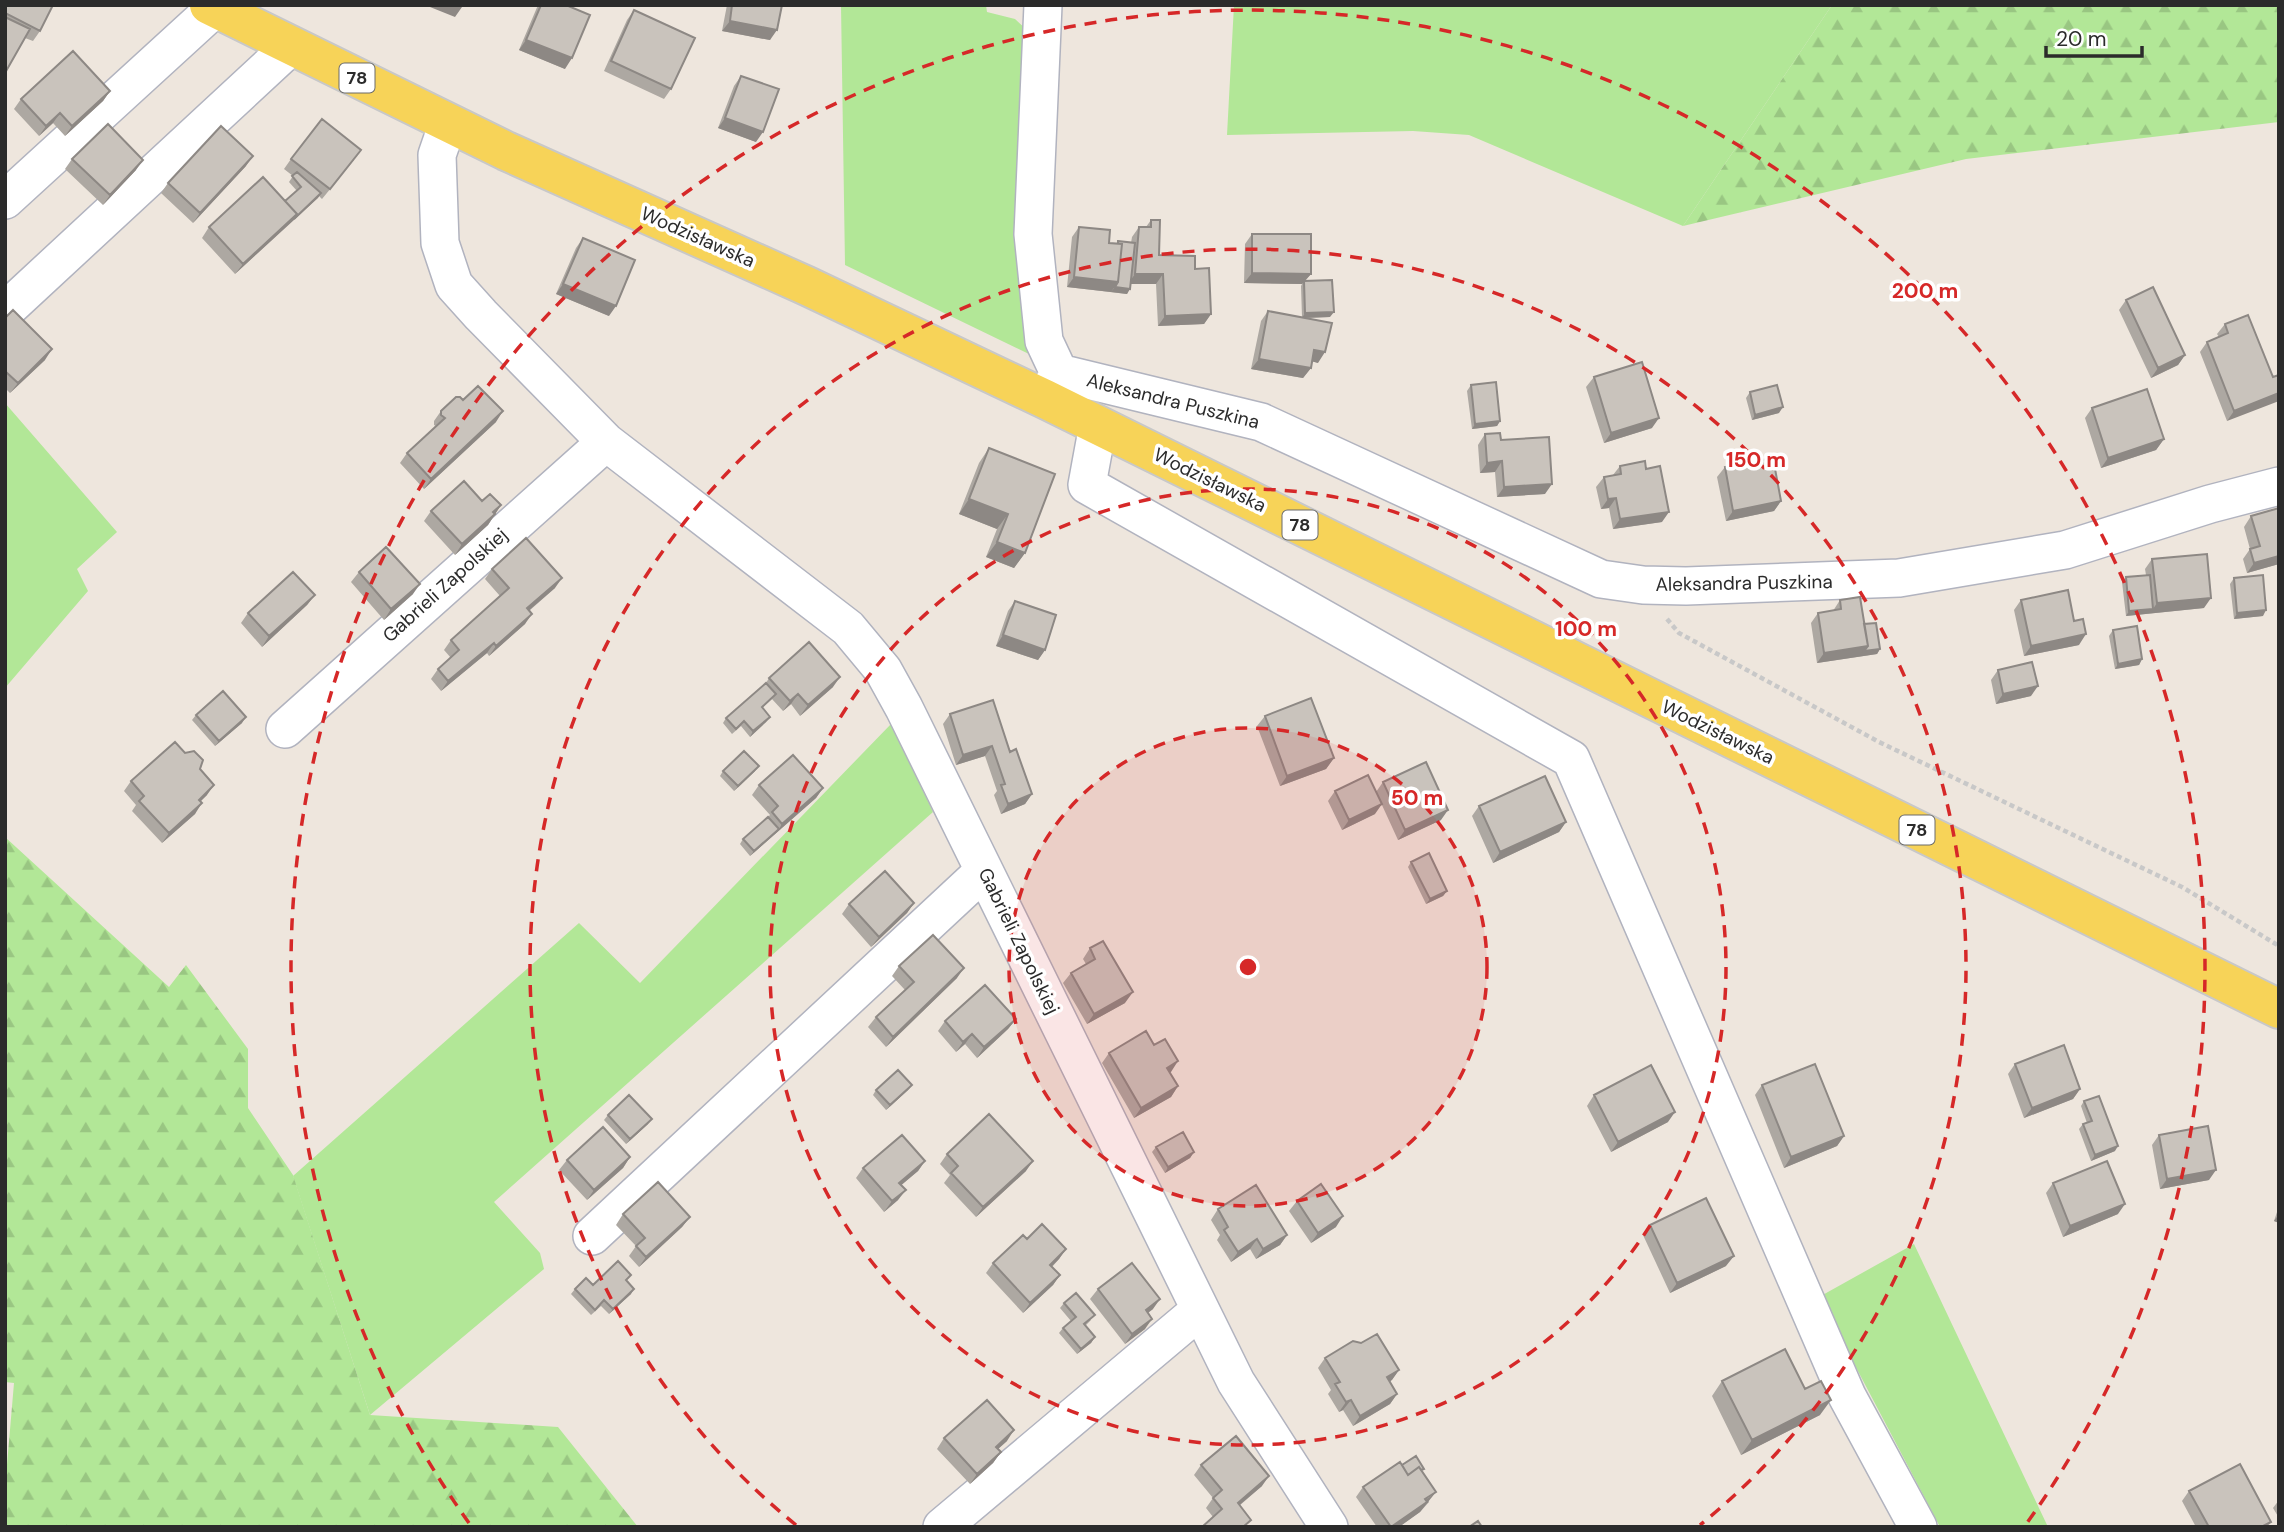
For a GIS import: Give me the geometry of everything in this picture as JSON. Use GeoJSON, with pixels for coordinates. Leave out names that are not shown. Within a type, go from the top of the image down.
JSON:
{"type":"FeatureCollection","features":[{"type":"Feature","properties":{"kind":"main road","name":"Wodzisławska"},"geometry":{"type":"LineString","coordinates":[[212,7],[506,151],[807,286],[1052,386],[1098,425],[2279,1009]]}},
{"type":"Feature","properties":{"kind":"street"},"geometry":{"type":"LineString","coordinates":[[1043,5],[1034,234],[1044,341],[1052,386]]}},
{"type":"Feature","properties":{"kind":"street"},"geometry":{"type":"LineString","coordinates":[[5,200],[212,7]]}},
{"type":"Feature","properties":{"kind":"street"},"geometry":{"type":"LineString","coordinates":[[5,312],[291,46]]}},
{"type":"Feature","properties":{"kind":"street","name":"Gabrieli Zapolskiej"},"geometry":{"type":"LineString","coordinates":[[448,123],[437,155],[440,243],[454,285],[606,442],[848,628],[883,670],[1236,1382],[1329,1527]]}},
{"type":"Feature","properties":{"kind":"street","name":"Aleksandra Puszkina"},"geometry":{"type":"LineString","coordinates":[[1052,386],[1261,422],[1601,579],[1643,584],[1686,586],[1899,578],[2065,550],[2210,504],[2279,486]]}},
{"type":"Feature","properties":{"kind":"street"},"geometry":{"type":"LineString","coordinates":[[1098,425],[1087,485],[1571,759],[1847,1396],[1918,1527]]}},
{"type":"Feature","properties":{"kind":"street","name":"Gabrieli Zapolskiej"},"geometry":{"type":"LineString","coordinates":[[285,729],[606,442]]}},
{"type":"Feature","properties":{"kind":"street"},"geometry":{"type":"LineString","coordinates":[[592,1236],[984,871]]}},
{"type":"Feature","properties":{"kind":"street"},"geometry":{"type":"LineString","coordinates":[[942,1527],[1200,1310]]}},
{"type":"Feature","properties":{"kind":"path"},"geometry":{"type":"LineString","coordinates":[[1679,633],[1879,741],[2182,887],[2279,946]]}},
{"type":"Feature","properties":{"kind":"green space"},"geometry":{"type":"Polygon","coordinates":[[[841,5],[986,5],[987,12],[1015,19],[1027,30],[1029,354],[845,265],[841,5]]]}},
{"type":"Feature","properties":{"kind":"green space"},"geometry":{"type":"Polygon","coordinates":[[[1234,5],[1832,5],[1683,226],[1469,135],[1413,131],[1227,135],[1234,5]]]}},
{"type":"Feature","properties":{"kind":"green space"},"geometry":{"type":"Polygon","coordinates":[[[1832,5],[2279,5],[2279,122],[1966,159],[1683,226],[1832,5]]]}},
{"type":"Feature","properties":{"kind":"green space"},"geometry":{"type":"Polygon","coordinates":[[[5,403],[117,532],[77,569],[88,591],[5,688],[5,403]]]}},
{"type":"Feature","properties":{"kind":"green space"},"geometry":{"type":"Polygon","coordinates":[[[892,723],[933,812],[494,1202],[540,1253],[544,1269],[370,1415],[293,1176],[579,923],[640,983],[892,723]]]}},
{"type":"Feature","properties":{"kind":"green space"},"geometry":{"type":"Polygon","coordinates":[[[5,837],[169,987],[186,965],[248,1049],[248,1108],[293,1175],[370,1415],[558,1427],[638,1527],[5,1527],[5,1488],[14,1383],[5,1382],[5,837]]]}},
{"type":"Feature","properties":{"kind":"green space"},"geometry":{"type":"Polygon","coordinates":[[[1914,1244],[2048,1527],[1940,1527],[1819,1297],[1914,1244]]]}},
{"type":"Feature","properties":{"kind":"building"},"geometry":{"type":"Polygon","coordinates":[[[5,5],[53,5],[40,31],[5,13],[5,5]]]}},
{"type":"Feature","properties":{"kind":"building"},"geometry":{"type":"Polygon","coordinates":[[[541,5],[566,5],[590,15],[572,58],[526,40],[541,5]]]}},
{"type":"Feature","properties":{"kind":"building"},"geometry":{"type":"Polygon","coordinates":[[[732,5],[782,5],[777,30],[730,21],[732,5]]]}},
{"type":"Feature","properties":{"kind":"building"},"geometry":{"type":"Polygon","coordinates":[[[634,10],[695,38],[671,89],[611,61],[634,10]]]}},
{"type":"Feature","properties":{"kind":"building"},"geometry":{"type":"Polygon","coordinates":[[[5,17],[30,29],[5,73],[5,17]]]}},
{"type":"Feature","properties":{"kind":"building"},"geometry":{"type":"Polygon","coordinates":[[[73,51],[110,91],[72,126],[60,113],[46,126],[21,99],[73,51]]]}},
{"type":"Feature","properties":{"kind":"building"},"geometry":{"type":"Polygon","coordinates":[[[741,76],[779,89],[763,132],[725,118],[741,76]]]}},
{"type":"Feature","properties":{"kind":"building"},"geometry":{"type":"Polygon","coordinates":[[[322,119],[361,150],[330,189],[291,159],[322,119]]]}},
{"type":"Feature","properties":{"kind":"building"},"geometry":{"type":"Polygon","coordinates":[[[108,124],[143,160],[110,195],[72,159],[108,124]]]}},
{"type":"Feature","properties":{"kind":"building"},"geometry":{"type":"Polygon","coordinates":[[[221,126],[253,156],[200,213],[168,183],[221,126]]]}},
{"type":"Feature","properties":{"kind":"building"},"geometry":{"type":"Polygon","coordinates":[[[297,172],[321,193],[294,219],[297,214],[285,201],[301,187],[292,176],[297,172]]]}},
{"type":"Feature","properties":{"kind":"building"},"geometry":{"type":"Polygon","coordinates":[[[263,177],[297,214],[243,264],[209,227],[263,177]]]}},
{"type":"Feature","properties":{"kind":"building"},"geometry":{"type":"Polygon","coordinates":[[[1151,220],[1160,220],[1159,255],[1195,256],[1195,269],[1209,268],[1211,314],[1165,316],[1163,274],[1135,274],[1139,227],[1151,227],[1151,220]]]}},
{"type":"Feature","properties":{"kind":"building"},"geometry":{"type":"Polygon","coordinates":[[[1079,227],[1110,230],[1109,243],[1122,244],[1118,282],[1074,277],[1079,227]]]}},
{"type":"Feature","properties":{"kind":"building"},"geometry":{"type":"Polygon","coordinates":[[[1252,234],[1311,234],[1311,274],[1252,273],[1252,234]]]}},
{"type":"Feature","properties":{"kind":"building"},"geometry":{"type":"Polygon","coordinates":[[[583,238],[635,260],[616,306],[563,284],[583,238]]]}},
{"type":"Feature","properties":{"kind":"building"},"geometry":{"type":"Polygon","coordinates":[[[1118,241],[1135,243],[1130,289],[1115,287],[1118,282],[1122,244],[1118,244],[1118,241]]]}},
{"type":"Feature","properties":{"kind":"building"},"geometry":{"type":"Polygon","coordinates":[[[1332,280],[1334,312],[1305,313],[1304,281],[1332,280]]]}},
{"type":"Feature","properties":{"kind":"building"},"geometry":{"type":"Polygon","coordinates":[[[2153,287],[2185,355],[2158,368],[2126,300],[2153,287]]]}},
{"type":"Feature","properties":{"kind":"building"},"geometry":{"type":"Polygon","coordinates":[[[13,310],[52,349],[18,383],[5,371],[5,318],[13,310]]]}},
{"type":"Feature","properties":{"kind":"building"},"geometry":{"type":"Polygon","coordinates":[[[1268,311],[1332,323],[1325,352],[1314,350],[1311,368],[1259,359],[1268,311]]]}},
{"type":"Feature","properties":{"kind":"building"},"geometry":{"type":"Polygon","coordinates":[[[2248,315],[2273,377],[2279,375],[2279,393],[2234,411],[2207,342],[2228,333],[2225,324],[2248,315]]]}},
{"type":"Feature","properties":{"kind":"building"},"geometry":{"type":"Polygon","coordinates":[[[1642,362],[1659,418],[1611,433],[1594,377],[1642,362]]]}},
{"type":"Feature","properties":{"kind":"building"},"geometry":{"type":"Polygon","coordinates":[[[1496,382],[1500,421],[1475,424],[1471,385],[1496,382]]]}},
{"type":"Feature","properties":{"kind":"building"},"geometry":{"type":"Polygon","coordinates":[[[1777,385],[1783,407],[1755,415],[1750,392],[1777,385]]]}},
{"type":"Feature","properties":{"kind":"building"},"geometry":{"type":"Polygon","coordinates":[[[478,386],[503,411],[431,479],[407,453],[445,418],[441,411],[456,397],[463,400],[478,386]]]}},
{"type":"Feature","properties":{"kind":"building"},"geometry":{"type":"Polygon","coordinates":[[[2147,389],[2164,439],[2108,458],[2092,408],[2147,389]]]}},
{"type":"Feature","properties":{"kind":"building"},"geometry":{"type":"Polygon","coordinates":[[[1500,433],[1501,440],[1549,437],[1552,484],[1504,487],[1502,461],[1487,463],[1485,434],[1500,433]]]}},
{"type":"Feature","properties":{"kind":"building"},"geometry":{"type":"Polygon","coordinates":[[[989,448],[1055,474],[1025,553],[997,542],[1008,514],[969,499],[989,448]]]}},
{"type":"Feature","properties":{"kind":"building"},"geometry":{"type":"Polygon","coordinates":[[[1773,458],[1781,501],[1733,511],[1725,467],[1773,458]]]}},
{"type":"Feature","properties":{"kind":"building"},"geometry":{"type":"Polygon","coordinates":[[[1645,461],[1646,469],[1660,466],[1669,512],[1620,519],[1616,498],[1608,499],[1604,477],[1621,474],[1620,466],[1645,461]]]}},
{"type":"Feature","properties":{"kind":"building"},"geometry":{"type":"Polygon","coordinates":[[[464,481],[482,501],[490,494],[501,505],[493,512],[495,514],[462,544],[431,511],[464,481]]]}},
{"type":"Feature","properties":{"kind":"building"},"geometry":{"type":"Polygon","coordinates":[[[2279,508],[2279,556],[2254,563],[2250,549],[2260,546],[2251,516],[2279,508]]]}},
{"type":"Feature","properties":{"kind":"building"},"geometry":{"type":"Polygon","coordinates":[[[526,538],[562,578],[527,608],[532,614],[496,646],[494,643],[448,681],[438,669],[459,650],[451,640],[509,588],[492,569],[526,538]]]}},
{"type":"Feature","properties":{"kind":"building"},"geometry":{"type":"Polygon","coordinates":[[[386,547],[420,584],[391,609],[359,572],[386,547]]]}},
{"type":"Feature","properties":{"kind":"building"},"geometry":{"type":"Polygon","coordinates":[[[2207,554],[2211,598],[2157,603],[2152,559],[2207,554]]]}},
{"type":"Feature","properties":{"kind":"building"},"geometry":{"type":"Polygon","coordinates":[[[293,572],[315,595],[269,636],[248,613],[293,572]]]}},
{"type":"Feature","properties":{"kind":"building"},"geometry":{"type":"Polygon","coordinates":[[[2150,575],[2153,609],[2129,611],[2126,577],[2150,575]]]}},
{"type":"Feature","properties":{"kind":"building"},"geometry":{"type":"Polygon","coordinates":[[[2263,575],[2266,610],[2237,613],[2234,578],[2263,575]]]}},
{"type":"Feature","properties":{"kind":"building"},"geometry":{"type":"Polygon","coordinates":[[[2068,590],[2074,621],[2083,619],[2086,634],[2031,646],[2021,600],[2068,590]]]}},
{"type":"Feature","properties":{"kind":"building"},"geometry":{"type":"Polygon","coordinates":[[[1860,597],[1868,646],[1824,653],[1818,613],[1841,609],[1840,600],[1860,597]]]}},
{"type":"Feature","properties":{"kind":"building"},"geometry":{"type":"Polygon","coordinates":[[[1015,601],[1056,615],[1045,650],[1003,635],[1015,601]]]}},
{"type":"Feature","properties":{"kind":"building"},"geometry":{"type":"Polygon","coordinates":[[[1876,623],[1880,649],[1864,651],[1868,646],[1864,624],[1876,623]]]}},
{"type":"Feature","properties":{"kind":"building"},"geometry":{"type":"Polygon","coordinates":[[[2137,626],[2142,659],[2118,664],[2113,630],[2137,626]]]}},
{"type":"Feature","properties":{"kind":"building"},"geometry":{"type":"Polygon","coordinates":[[[809,642],[840,677],[808,705],[798,694],[790,701],[769,678],[809,642]]]}},
{"type":"Feature","properties":{"kind":"building"},"geometry":{"type":"Polygon","coordinates":[[[2032,662],[2038,686],[2003,694],[1998,670],[2032,662]]]}},
{"type":"Feature","properties":{"kind":"building"},"geometry":{"type":"Polygon","coordinates":[[[766,683],[776,694],[762,707],[770,717],[753,731],[744,721],[736,729],[726,718],[766,683]]]}},
{"type":"Feature","properties":{"kind":"building"},"geometry":{"type":"Polygon","coordinates":[[[223,691],[246,717],[219,741],[196,715],[223,691]]]}},
{"type":"Feature","properties":{"kind":"building"},"geometry":{"type":"Polygon","coordinates":[[[1311,698],[1334,758],[1287,776],[1265,716],[1311,698]]]}},
{"type":"Feature","properties":{"kind":"building"},"geometry":{"type":"Polygon","coordinates":[[[993,700],[1010,752],[1016,749],[1032,794],[1008,804],[1001,785],[1005,784],[992,746],[963,755],[950,714],[993,700]]]}},
{"type":"Feature","properties":{"kind":"building"},"geometry":{"type":"Polygon","coordinates":[[[175,742],[185,753],[194,751],[203,760],[200,769],[214,785],[199,800],[202,803],[169,833],[139,801],[144,796],[131,781],[175,742]]]}},
{"type":"Feature","properties":{"kind":"building"},"geometry":{"type":"Polygon","coordinates":[[[744,751],[759,766],[738,786],[723,771],[744,751]]]}},
{"type":"Feature","properties":{"kind":"building"},"geometry":{"type":"Polygon","coordinates":[[[793,755],[823,788],[782,824],[772,812],[778,806],[759,785],[793,755]]]}},
{"type":"Feature","properties":{"kind":"building"},"geometry":{"type":"Polygon","coordinates":[[[1426,762],[1448,810],[1405,830],[1383,782],[1426,762]]]}},
{"type":"Feature","properties":{"kind":"building"},"geometry":{"type":"Polygon","coordinates":[[[1368,775],[1382,804],[1349,820],[1335,791],[1368,775]]]}},
{"type":"Feature","properties":{"kind":"building"},"geometry":{"type":"Polygon","coordinates":[[[1545,776],[1566,822],[1500,852],[1479,806],[1545,776]]]}},
{"type":"Feature","properties":{"kind":"building"},"geometry":{"type":"Polygon","coordinates":[[[768,817],[779,829],[754,851],[743,839],[768,817]]]}},
{"type":"Feature","properties":{"kind":"building"},"geometry":{"type":"Polygon","coordinates":[[[1429,853],[1447,891],[1430,899],[1411,862],[1429,853]]]}},
{"type":"Feature","properties":{"kind":"building"},"geometry":{"type":"Polygon","coordinates":[[[885,871],[914,903],[879,937],[849,904],[885,871]]]}},
{"type":"Feature","properties":{"kind":"building"},"geometry":{"type":"Polygon","coordinates":[[[933,935],[964,968],[893,1037],[876,1017],[914,982],[899,966],[933,935]]]}},
{"type":"Feature","properties":{"kind":"building"},"geometry":{"type":"Polygon","coordinates":[[[1103,941],[1133,992],[1094,1014],[1071,973],[1095,959],[1090,948],[1103,941]]]}},
{"type":"Feature","properties":{"kind":"building"},"geometry":{"type":"Polygon","coordinates":[[[985,985],[1016,1019],[984,1047],[972,1034],[963,1042],[945,1021],[985,985]]]}},
{"type":"Feature","properties":{"kind":"building"},"geometry":{"type":"Polygon","coordinates":[[[1146,1031],[1154,1045],[1165,1039],[1178,1061],[1167,1068],[1178,1086],[1141,1108],[1109,1053],[1146,1031]]]}},
{"type":"Feature","properties":{"kind":"building"},"geometry":{"type":"Polygon","coordinates":[[[2064,1045],[2080,1089],[2032,1108],[2015,1064],[2064,1045]]]}},
{"type":"Feature","properties":{"kind":"building"},"geometry":{"type":"Polygon","coordinates":[[[1815,1064],[1844,1136],[1791,1157],[1762,1085],[1815,1064]]]}},
{"type":"Feature","properties":{"kind":"building"},"geometry":{"type":"Polygon","coordinates":[[[1651,1065],[1675,1112],[1618,1142],[1594,1095],[1651,1065]]]}},
{"type":"Feature","properties":{"kind":"building"},"geometry":{"type":"Polygon","coordinates":[[[898,1070],[912,1085],[890,1105],[876,1090],[898,1070]]]}},
{"type":"Feature","properties":{"kind":"building"},"geometry":{"type":"Polygon","coordinates":[[[629,1095],[652,1119],[630,1139],[608,1115],[629,1095]]]}},
{"type":"Feature","properties":{"kind":"building"},"geometry":{"type":"Polygon","coordinates":[[[2099,1096],[2118,1146],[2095,1155],[2083,1124],[2092,1121],[2084,1101],[2099,1096]]]}},
{"type":"Feature","properties":{"kind":"building"},"geometry":{"type":"Polygon","coordinates":[[[989,1114],[1033,1161],[983,1207],[951,1173],[958,1166],[947,1154],[989,1114]]]}},
{"type":"Feature","properties":{"kind":"building"},"geometry":{"type":"Polygon","coordinates":[[[2208,1126],[2216,1170],[2167,1179],[2159,1135],[2208,1126]]]}},
{"type":"Feature","properties":{"kind":"building"},"geometry":{"type":"Polygon","coordinates":[[[603,1127],[630,1157],[594,1190],[567,1160],[603,1127]]]}},
{"type":"Feature","properties":{"kind":"building"},"geometry":{"type":"Polygon","coordinates":[[[1183,1132],[1194,1152],[1168,1167],[1156,1147],[1183,1132]]]}},
{"type":"Feature","properties":{"kind":"building"},"geometry":{"type":"Polygon","coordinates":[[[902,1135],[925,1161],[899,1183],[906,1190],[892,1201],[863,1168],[902,1135]]]}},
{"type":"Feature","properties":{"kind":"building"},"geometry":{"type":"Polygon","coordinates":[[[2107,1161],[2125,1204],[2070,1226],[2053,1183],[2107,1161]]]}},
{"type":"Feature","properties":{"kind":"building"},"geometry":{"type":"Polygon","coordinates":[[[658,1182],[690,1217],[646,1257],[636,1246],[645,1238],[623,1214],[658,1182]]]}},
{"type":"Feature","properties":{"kind":"building"},"geometry":{"type":"Polygon","coordinates":[[[1321,1184],[1343,1216],[1318,1233],[1297,1201],[1321,1184]]]}},
{"type":"Feature","properties":{"kind":"building"},"geometry":{"type":"Polygon","coordinates":[[[1256,1185],[1287,1235],[1263,1249],[1257,1239],[1238,1252],[1224,1230],[1228,1227],[1218,1209],[1256,1185]]]}},
{"type":"Feature","properties":{"kind":"building"},"geometry":{"type":"Polygon","coordinates":[[[1706,1198],[1734,1256],[1677,1283],[1650,1225],[1706,1198]]]}},
{"type":"Feature","properties":{"kind":"building"},"geometry":{"type":"Polygon","coordinates":[[[1042,1224],[1066,1249],[1050,1265],[1060,1275],[1030,1303],[993,1263],[1023,1235],[1027,1239],[1042,1224]]]}},
{"type":"Feature","properties":{"kind":"building"},"geometry":{"type":"Polygon","coordinates":[[[618,1261],[631,1275],[626,1280],[634,1289],[613,1309],[604,1300],[595,1310],[575,1289],[586,1278],[593,1285],[618,1261]]]}},
{"type":"Feature","properties":{"kind":"building"},"geometry":{"type":"Polygon","coordinates":[[[1132,1263],[1160,1299],[1146,1310],[1152,1319],[1132,1334],[1098,1289],[1132,1263]]]}},
{"type":"Feature","properties":{"kind":"building"},"geometry":{"type":"Polygon","coordinates":[[[1076,1293],[1095,1315],[1084,1324],[1095,1337],[1081,1349],[1063,1328],[1076,1317],[1064,1303],[1076,1293]]]}},
{"type":"Feature","properties":{"kind":"building"},"geometry":{"type":"Polygon","coordinates":[[[1377,1334],[1399,1370],[1387,1377],[1397,1394],[1360,1416],[1351,1400],[1346,1402],[1335,1384],[1340,1382],[1325,1358],[1353,1341],[1361,1343],[1377,1334]]]}},
{"type":"Feature","properties":{"kind":"building"},"geometry":{"type":"Polygon","coordinates":[[[1785,1349],[1805,1389],[1821,1381],[1831,1400],[1752,1440],[1722,1381],[1785,1349]]]}},
{"type":"Feature","properties":{"kind":"building"},"geometry":{"type":"Polygon","coordinates":[[[987,1400],[1014,1430],[996,1447],[1001,1452],[977,1474],[944,1438],[987,1400]]]}},
{"type":"Feature","properties":{"kind":"building"},"geometry":{"type":"Polygon","coordinates":[[[1236,1436],[1269,1476],[1238,1503],[1251,1520],[1243,1527],[1202,1527],[1222,1509],[1213,1498],[1222,1490],[1201,1465],[1236,1436]]]}},
{"type":"Feature","properties":{"kind":"building"},"geometry":{"type":"Polygon","coordinates":[[[1416,1456],[1424,1469],[1419,1467],[1408,1475],[1402,1465],[1416,1456]]]}},
{"type":"Feature","properties":{"kind":"building"},"geometry":{"type":"Polygon","coordinates":[[[1400,1462],[1408,1475],[1419,1467],[1436,1492],[1425,1499],[1427,1502],[1391,1527],[1363,1487],[1400,1462]]]}},
{"type":"Feature","properties":{"kind":"building"},"geometry":{"type":"Polygon","coordinates":[[[2240,1464],[2271,1522],[2261,1527],[2209,1527],[2189,1491],[2240,1464]]]}},
{"type":"Feature","properties":{"kind":"building"},"geometry":{"type":"Polygon","coordinates":[[[1478,1521],[1482,1527],[1469,1527],[1478,1521]]]}}]}
